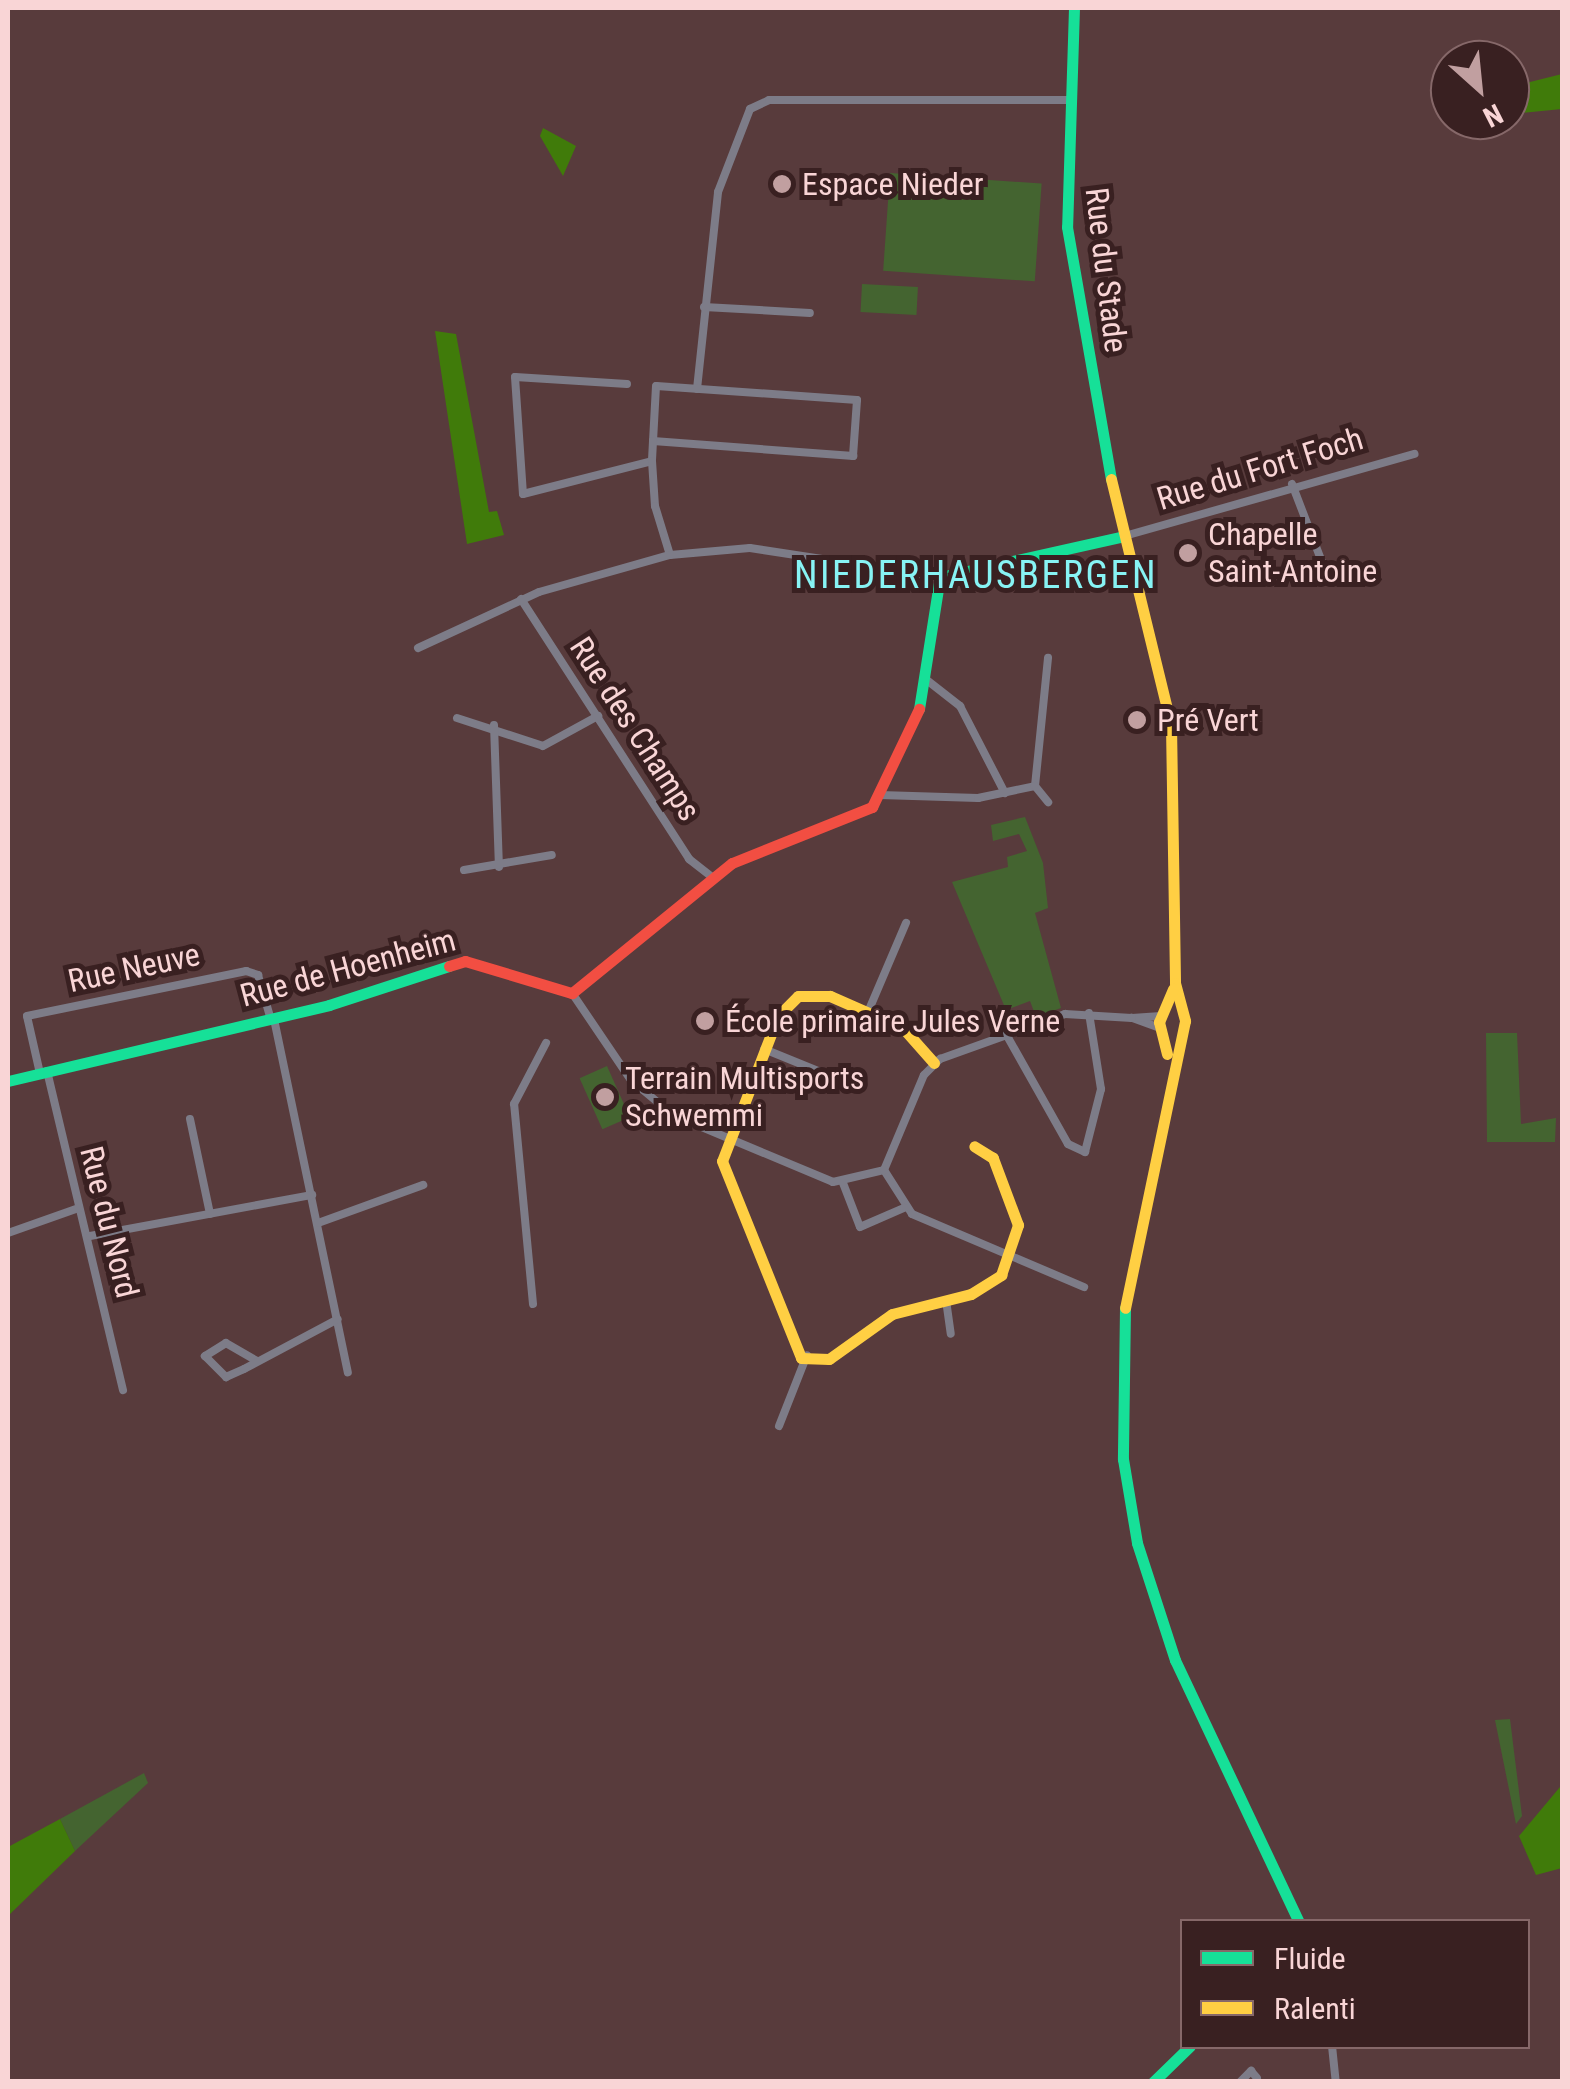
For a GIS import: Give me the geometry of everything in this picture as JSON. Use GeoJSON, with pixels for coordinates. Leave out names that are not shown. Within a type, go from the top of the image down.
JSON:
{"type":"FeatureCollection","features":[{"type":"Feature","properties":{"kind":"street","name":"Rue du Stade"},"geometry":{"type":"LineString","coordinates":[[1074,8],[1067,226],[1121,537],[1171,725],[1174,983],[1168,1023],[1168,1073],[1122,1304],[1126,1484],[1175,1660],[1297,1919]]}},
{"type":"Feature","properties":{"kind":"street"},"geometry":{"type":"LineString","coordinates":[[697,389],[718,192],[759,102],[1069,100]]}},
{"type":"Feature","properties":{"kind":"street"},"geometry":{"type":"LineString","coordinates":[[704,307],[810,313]]}},
{"type":"Feature","properties":{"kind":"street"},"geometry":{"type":"LineString","coordinates":[[627,384],[515,376],[524,494],[652,460]]}},
{"type":"Feature","properties":{"kind":"street"},"geometry":{"type":"LineString","coordinates":[[653,441],[854,456],[857,400],[656,386],[653,441],[652,460],[670,555]]}},
{"type":"Feature","properties":{"kind":"street","name":"Rue du Fort Foch"},"geometry":{"type":"LineString","coordinates":[[1121,537],[1292,484],[1414,454]]}},
{"type":"Feature","properties":{"kind":"street"},"geometry":{"type":"LineString","coordinates":[[1292,484],[1327,576]]}},
{"type":"Feature","properties":{"kind":"street"},"geometry":{"type":"LineString","coordinates":[[418,648],[521,599],[670,555],[750,548],[940,577],[1121,537]]}},
{"type":"Feature","properties":{"kind":"street"},"geometry":{"type":"LineString","coordinates":[[940,577],[930,596],[928,681],[880,795],[856,818],[744,857],[572,993],[644,1094],[726,1138],[843,1183],[884,1170],[934,1063],[1006,1034],[1089,1013],[1168,1023]]}},
{"type":"Feature","properties":{"kind":"street","name":"Rue des Champs"},"geometry":{"type":"LineString","coordinates":[[521,599],[689,859],[714,879]]}},
{"type":"Feature","properties":{"kind":"street"},"geometry":{"type":"LineString","coordinates":[[1048,658],[1035,786],[1048,802]]}},
{"type":"Feature","properties":{"kind":"street"},"geometry":{"type":"LineString","coordinates":[[928,681],[960,706],[1005,793]]}},
{"type":"Feature","properties":{"kind":"street"},"geometry":{"type":"LineString","coordinates":[[457,718],[494,725],[543,746],[598,716]]}},
{"type":"Feature","properties":{"kind":"street"},"geometry":{"type":"LineString","coordinates":[[494,725],[499,867]]}},
{"type":"Feature","properties":{"kind":"street"},"geometry":{"type":"LineString","coordinates":[[880,795],[898,802],[1005,793],[1035,786]]}},
{"type":"Feature","properties":{"kind":"street"},"geometry":{"type":"LineString","coordinates":[[464,870],[552,855]]}},
{"type":"Feature","properties":{"kind":"street"},"geometry":{"type":"LineString","coordinates":[[868,1012],[906,924]]}},
{"type":"Feature","properties":{"kind":"street","name":"Rue de Hoenheim"},"geometry":{"type":"LineString","coordinates":[[8,1080],[43,1068],[272,1020],[465,961],[572,993]]}},
{"type":"Feature","properties":{"kind":"street","name":"Rue Neuve"},"geometry":{"type":"LineString","coordinates":[[43,1068],[27,1016],[64,1008],[246,971],[258,975],[272,1020]]}},
{"type":"Feature","properties":{"kind":"street"},"geometry":{"type":"LineString","coordinates":[[934,1063],[903,1028],[817,992],[798,996],[781,1009],[726,1138],[726,1184],[768,1258],[794,1348],[806,1358],[824,1360],[892,1314],[990,1284],[1012,1257],[1017,1220],[993,1158],[974,1146]]}},
{"type":"Feature","properties":{"kind":"street"},"geometry":{"type":"LineString","coordinates":[[1006,1034],[1080,1152],[1090,1149],[1100,1104],[1089,1013]]}},
{"type":"Feature","properties":{"kind":"street"},"geometry":{"type":"LineString","coordinates":[[272,1020],[348,1372]]}},
{"type":"Feature","properties":{"kind":"street"},"geometry":{"type":"LineString","coordinates":[[534,1304],[514,1104],[546,1043]]}},
{"type":"Feature","properties":{"kind":"street"},"geometry":{"type":"LineString","coordinates":[[764,1048],[828,1076]]}},
{"type":"Feature","properties":{"kind":"street","name":"Rue du Nord"},"geometry":{"type":"LineString","coordinates":[[43,1068],[90,1236],[123,1390]]}},
{"type":"Feature","properties":{"kind":"street"},"geometry":{"type":"LineString","coordinates":[[190,1119],[210,1214]]}},
{"type":"Feature","properties":{"kind":"street"},"geometry":{"type":"LineString","coordinates":[[884,1170],[904,1208],[1084,1288]]}},
{"type":"Feature","properties":{"kind":"street"},"geometry":{"type":"LineString","coordinates":[[843,1183],[860,1227],[904,1208]]}},
{"type":"Feature","properties":{"kind":"street"},"geometry":{"type":"LineString","coordinates":[[318,1223],[423,1185]]}},
{"type":"Feature","properties":{"kind":"street"},"geometry":{"type":"LineString","coordinates":[[90,1236],[312,1194]]}},
{"type":"Feature","properties":{"kind":"street"},"geometry":{"type":"LineString","coordinates":[[8,1233],[80,1208]]}},
{"type":"Feature","properties":{"kind":"street"},"geometry":{"type":"LineString","coordinates":[[946,1300],[951,1334]]}},
{"type":"Feature","properties":{"kind":"street"},"geometry":{"type":"LineString","coordinates":[[257,1361],[226,1343],[206,1356],[219,1376],[257,1361],[338,1320]]}},
{"type":"Feature","properties":{"kind":"street"},"geometry":{"type":"LineString","coordinates":[[778,1426],[806,1358]]}},
{"type":"Feature","properties":{"kind":"street"},"geometry":{"type":"LineString","coordinates":[[1288,1894],[1290,1919]]}},
{"type":"Feature","properties":{"kind":"street"},"geometry":{"type":"LineString","coordinates":[[1153,2082],[1187,2049]]}},
{"type":"Feature","properties":{"kind":"street"},"geometry":{"type":"LineString","coordinates":[[1332,2049],[1336,2082]]}},
{"type":"Feature","properties":{"kind":"street"},"geometry":{"type":"LineString","coordinates":[[1240,2082],[1250,2072],[1257,2078]]}},
{"type":"Feature","properties":{"kind":"green space"},"geometry":{"type":"Polygon","coordinates":[[[1562,74],[1562,109],[1530,112],[1530,82],[1562,74]]]}},
{"type":"Feature","properties":{"kind":"green space"},"geometry":{"type":"Polygon","coordinates":[[[543,128],[576,146],[563,176],[540,136],[543,128]]]}},
{"type":"Feature","properties":{"kind":"green space"},"geometry":{"type":"Polygon","coordinates":[[[890,173],[1042,184],[1035,281],[883,271],[890,173]]]}},
{"type":"Feature","properties":{"kind":"green space"},"geometry":{"type":"Polygon","coordinates":[[[862,284],[918,287],[916,315],[861,312],[862,284]]]}},
{"type":"Feature","properties":{"kind":"green space"},"geometry":{"type":"Polygon","coordinates":[[[435,331],[456,334],[489,512],[497,511],[504,535],[467,544],[435,331]]]}},
{"type":"Feature","properties":{"kind":"green space"},"geometry":{"type":"Polygon","coordinates":[[[1025,817],[1043,863],[1048,908],[1035,913],[1061,1008],[1036,1017],[1030,1001],[1006,1010],[952,882],[1008,867],[1007,857],[1027,851],[1019,834],[993,841],[991,825],[1025,817]]]}},
{"type":"Feature","properties":{"kind":"green space"},"geometry":{"type":"Polygon","coordinates":[[[1486,1033],[1517,1033],[1521,1124],[1556,1118],[1555,1142],[1487,1142],[1486,1033]]]}},
{"type":"Feature","properties":{"kind":"green space","name":"Terrain Multisports Schwemmi"},"geometry":{"type":"Polygon","coordinates":[[[607,1066],[630,1117],[602,1129],[580,1078],[607,1066]]]}},
{"type":"Feature","properties":{"kind":"green space"},"geometry":{"type":"Polygon","coordinates":[[[1510,1719],[1522,1816],[1516,1824],[1495,1720],[1510,1719]]]}},
{"type":"Feature","properties":{"kind":"green space"},"geometry":{"type":"Polygon","coordinates":[[[144,1773],[148,1783],[75,1851],[60,1819],[144,1773]]]}},
{"type":"Feature","properties":{"kind":"green space"},"geometry":{"type":"Polygon","coordinates":[[[1560,1787],[1562,1868],[1536,1875],[1519,1836],[1560,1787]]]}},
{"type":"Feature","properties":{"kind":"green space"},"geometry":{"type":"Polygon","coordinates":[[[60,1819],[75,1851],[8,1916],[8,1847],[60,1819]]]}},
{"type":"Feature","properties":{"kind":"traffic: fast"},"geometry":{"type":"LineString","coordinates":[[1074,8],[1067,227],[1111,479]]}},
{"type":"Feature","properties":{"kind":"traffic: fast"},"geometry":{"type":"LineString","coordinates":[[919,709],[940,577],[1121,537]]}},
{"type":"Feature","properties":{"kind":"traffic: fast"},"geometry":{"type":"LineString","coordinates":[[8,1081],[329,1005],[449,966]]}},
{"type":"Feature","properties":{"kind":"traffic: fast"},"geometry":{"type":"LineString","coordinates":[[1125,1308],[1123,1459],[1137,1543],[1175,1660],[1298,1919]]}},
{"type":"Feature","properties":{"kind":"traffic: fast"},"geometry":{"type":"LineString","coordinates":[[1153,2082],[1187,2049]]}},
{"type":"Feature","properties":{"kind":"traffic: slow"},"geometry":{"type":"LineString","coordinates":[[1111,479],[1171,725],[1175,983],[1185,1021],[1125,1308]]}},
{"type":"Feature","properties":{"kind":"traffic: slow"},"geometry":{"type":"LineString","coordinates":[[1167,1054],[1159,1022],[1173,989]]}},
{"type":"Feature","properties":{"kind":"traffic: slow"},"geometry":{"type":"LineString","coordinates":[[934,1063],[903,1028],[830,996],[798,996],[778,1016],[722,1161],[801,1358],[829,1359],[892,1314],[971,1294],[1001,1275],[1018,1225],[993,1158],[974,1146]]}},
{"type":"Feature","properties":{"kind":"traffic: jam"},"geometry":{"type":"LineString","coordinates":[[449,966],[465,961],[572,993],[732,863],[872,807],[919,709]]}},
{"type":"Feature","properties":{"kind":"place","name":"Espace Nieder"},"geometry":{"type":"Point","coordinates":[782,184]}},
{"type":"Feature","properties":{"kind":"place","name":"Chapelle Saint-Antoine"},"geometry":{"type":"Point","coordinates":[1188,553]}},
{"type":"Feature","properties":{"kind":"place","name":"Pré Vert"},"geometry":{"type":"Point","coordinates":[1137,720]}},
{"type":"Feature","properties":{"kind":"place","name":"École primaire Jules Verne"},"geometry":{"type":"Point","coordinates":[705,1021]}},
{"type":"Feature","properties":{"kind":"place","name":"Terrain Multisports Schwemmi"},"geometry":{"type":"Point","coordinates":[605,1097]}},
{"type":"Feature","properties":{"kind":"district","name":"NIEDERHAUSBERGEN"},"geometry":{"type":"Point","coordinates":[976,576]}}]}
